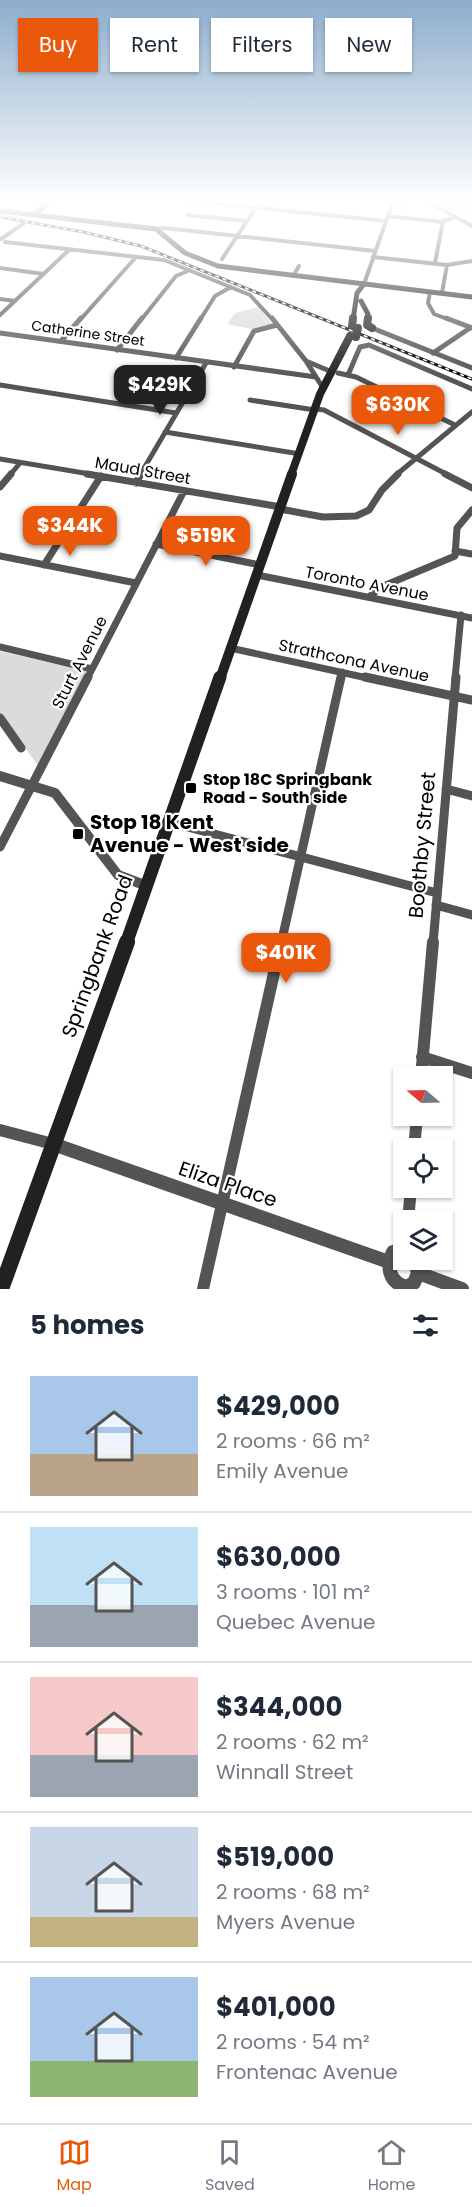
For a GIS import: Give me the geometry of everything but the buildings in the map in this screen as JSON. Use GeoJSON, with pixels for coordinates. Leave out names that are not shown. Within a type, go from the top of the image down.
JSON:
{"type":"FeatureCollection","features":[{"type":"Feature","properties":{"kind":"main road"},"geometry":{"type":"LineString","coordinates":[[199,260],[293,276],[472,296]]}},
{"type":"Feature","properties":{"kind":"main road"},"geometry":{"type":"LineString","coordinates":[[350,283],[356,287],[357,293]]}},
{"type":"Feature","properties":{"kind":"main road","name":"Springbank Road"},"geometry":{"type":"LineString","coordinates":[[356,326],[357,293],[364,284]]}},
{"type":"Feature","properties":{"kind":"main road","name":"Springbank Road"},"geometry":{"type":"LineString","coordinates":[[317,406],[325,395],[353,337],[364,284]]}},
{"type":"Feature","properties":{"kind":"main road"},"geometry":{"type":"LineString","coordinates":[[361,301],[368,314],[368,325],[372,328]]}},
{"type":"Feature","properties":{"kind":"main road"},"geometry":{"type":"LineString","coordinates":[[356,326],[367,320]]}},
{"type":"Feature","properties":{"kind":"main road","name":"Springbank Road"},"geometry":{"type":"LineString","coordinates":[[1,1289],[147,886],[323,388],[335,372]]}},
{"type":"Feature","properties":{"kind":"street"},"geometry":{"type":"LineString","coordinates":[[0,315],[58,260]]}},
{"type":"Feature","properties":{"kind":"street"},"geometry":{"type":"LineString","coordinates":[[61,341],[133,260]]}},
{"type":"Feature","properties":{"kind":"street"},"geometry":{"type":"LineString","coordinates":[[162,260],[169,261],[255,298],[306,361],[323,388]]}},
{"type":"Feature","properties":{"kind":"street"},"geometry":{"type":"LineString","coordinates":[[364,284],[372,260]]}},
{"type":"Feature","properties":{"kind":"street"},"geometry":{"type":"LineString","coordinates":[[416,260],[447,264],[472,261]]}},
{"type":"Feature","properties":{"kind":"street"},"geometry":{"type":"LineString","coordinates":[[442,293],[447,264]]}},
{"type":"Feature","properties":{"kind":"street"},"geometry":{"type":"LineString","coordinates":[[293,276],[299,266]]}},
{"type":"Feature","properties":{"kind":"street"},"geometry":{"type":"LineString","coordinates":[[0,268],[44,274]]}},
{"type":"Feature","properties":{"kind":"street"},"geometry":{"type":"LineString","coordinates":[[117,350],[176,276],[190,270]]}},
{"type":"Feature","properties":{"kind":"street"},"geometry":{"type":"LineString","coordinates":[[176,358],[215,296],[231,287]]}},
{"type":"Feature","properties":{"kind":"street"},"geometry":{"type":"LineString","coordinates":[[430,292],[428,303],[434,314],[471,328]]}},
{"type":"Feature","properties":{"kind":"street"},"geometry":{"type":"LineString","coordinates":[[0,299],[15,301]]}},
{"type":"Feature","properties":{"kind":"street"},"geometry":{"type":"LineString","coordinates":[[234,367],[254,331],[277,326]]}},
{"type":"Feature","properties":{"kind":"street"},"geometry":{"type":"LineString","coordinates":[[372,328],[472,368]]}},
{"type":"Feature","properties":{"kind":"street"},"geometry":{"type":"LineString","coordinates":[[433,352],[471,328]]}},
{"type":"Feature","properties":{"kind":"street","name":"Catherine Street"},"geometry":{"type":"LineString","coordinates":[[0,333],[316,377]]}},
{"type":"Feature","properties":{"kind":"street"},"geometry":{"type":"LineString","coordinates":[[348,375],[360,347],[369,345],[472,389]]}},
{"type":"Feature","properties":{"kind":"street"},"geometry":{"type":"LineString","coordinates":[[306,361],[348,375],[455,425]]}},
{"type":"Feature","properties":{"kind":"street"},"geometry":{"type":"LineString","coordinates":[[136,483],[206,363]]}},
{"type":"Feature","properties":{"kind":"street"},"geometry":{"type":"LineString","coordinates":[[0,385],[176,413]]}},
{"type":"Feature","properties":{"kind":"street"},"geometry":{"type":"LineString","coordinates":[[250,400],[317,406],[472,488]]}},
{"type":"Feature","properties":{"kind":"street","name":"Maud Street"},"geometry":{"type":"LineString","coordinates":[[0,459],[338,519],[365,513],[374,505],[382,489],[414,458],[472,412]]}},
{"type":"Feature","properties":{"kind":"street"},"geometry":{"type":"LineString","coordinates":[[165,432],[300,454]]}},
{"type":"Feature","properties":{"kind":"street"},"geometry":{"type":"LineString","coordinates":[[0,487],[20,463]]}},
{"type":"Feature","properties":{"kind":"street"},"geometry":{"type":"LineString","coordinates":[[44,565],[100,477]]}},
{"type":"Feature","properties":{"kind":"street","name":"Sturt Avenue"},"geometry":{"type":"LineString","coordinates":[[0,847],[184,491]]}},
{"type":"Feature","properties":{"kind":"street"},"geometry":{"type":"LineString","coordinates":[[369,597],[381,587],[455,556],[457,528],[472,510]]}},
{"type":"Feature","properties":{"kind":"street","name":"Toronto Avenue"},"geometry":{"type":"LineString","coordinates":[[156,544],[369,597],[472,618]]}},
{"type":"Feature","properties":{"kind":"street"},"geometry":{"type":"LineString","coordinates":[[455,551],[472,554]]}},
{"type":"Feature","properties":{"kind":"street"},"geometry":{"type":"LineString","coordinates":[[0,556],[136,583]]}},
{"type":"Feature","properties":{"kind":"street","name":"Boothby Street"},"geometry":{"type":"LineString","coordinates":[[422,1066],[461,615]]}},
{"type":"Feature","properties":{"kind":"street"},"geometry":{"type":"LineString","coordinates":[[0,647],[92,669]]}},
{"type":"Feature","properties":{"kind":"street","name":"Strathcona Avenue"},"geometry":{"type":"LineString","coordinates":[[230,648],[472,700]]}},
{"type":"Feature","properties":{"kind":"street"},"geometry":{"type":"LineString","coordinates":[[203,1289],[342,672]]}},
{"type":"Feature","properties":{"kind":"street"},"geometry":{"type":"LineString","coordinates":[[0,718],[21,748]]}},
{"type":"Feature","properties":{"kind":"street"},"geometry":{"type":"LineString","coordinates":[[0,776],[49,789],[58,795],[118,875],[147,886]]}},
{"type":"Feature","properties":{"kind":"street"},"geometry":{"type":"LineString","coordinates":[[446,789],[472,796]]}},
{"type":"Feature","properties":{"kind":"street"},"geometry":{"type":"LineString","coordinates":[[169,822],[437,893]]}},
{"type":"Feature","properties":{"kind":"street"},"geometry":{"type":"LineString","coordinates":[[436,905],[472,915]]}},
{"type":"Feature","properties":{"kind":"street"},"geometry":{"type":"LineString","coordinates":[[422,1058],[472,1073]]}},
{"type":"Feature","properties":{"kind":"street"},"geometry":{"type":"LineString","coordinates":[[0,1130],[53,1144]]}},
{"type":"Feature","properties":{"kind":"street","name":"Eliza Place"},"geometry":{"type":"LineString","coordinates":[[53,1144],[389,1262]]}},
{"type":"Feature","properties":{"kind":"street"},"geometry":{"type":"LineString","coordinates":[[393,1252],[389,1262],[393,1280],[401,1288],[411,1286],[416,1270]]}},
{"type":"Feature","properties":{"kind":"street"},"geometry":{"type":"LineString","coordinates":[[425,1270],[462,1289]]}},
{"type":"Feature","properties":{"kind":"shaded area"},"geometry":{"type":"Polygon","coordinates":[[[259,307],[272,324],[251,329],[227,324],[235,313],[259,307]]]}},
{"type":"Feature","properties":{"kind":"shaded area"},"geometry":{"type":"Polygon","coordinates":[[[0,651],[89,672],[39,767],[0,713],[0,651]]]}},
{"type":"Feature","properties":{"kind":"railway"},"geometry":{"type":"LineString","coordinates":[[176,260],[472,379]]}},
{"type":"Feature","properties":{"kind":"place","name":"Stop 18C Springbank Road - South side"},"geometry":{"type":"Point","coordinates":[191,788]}},
{"type":"Feature","properties":{"kind":"place","name":"Stop 18 Kent Avenue - West side"},"geometry":{"type":"Point","coordinates":[78,834]}}]}
